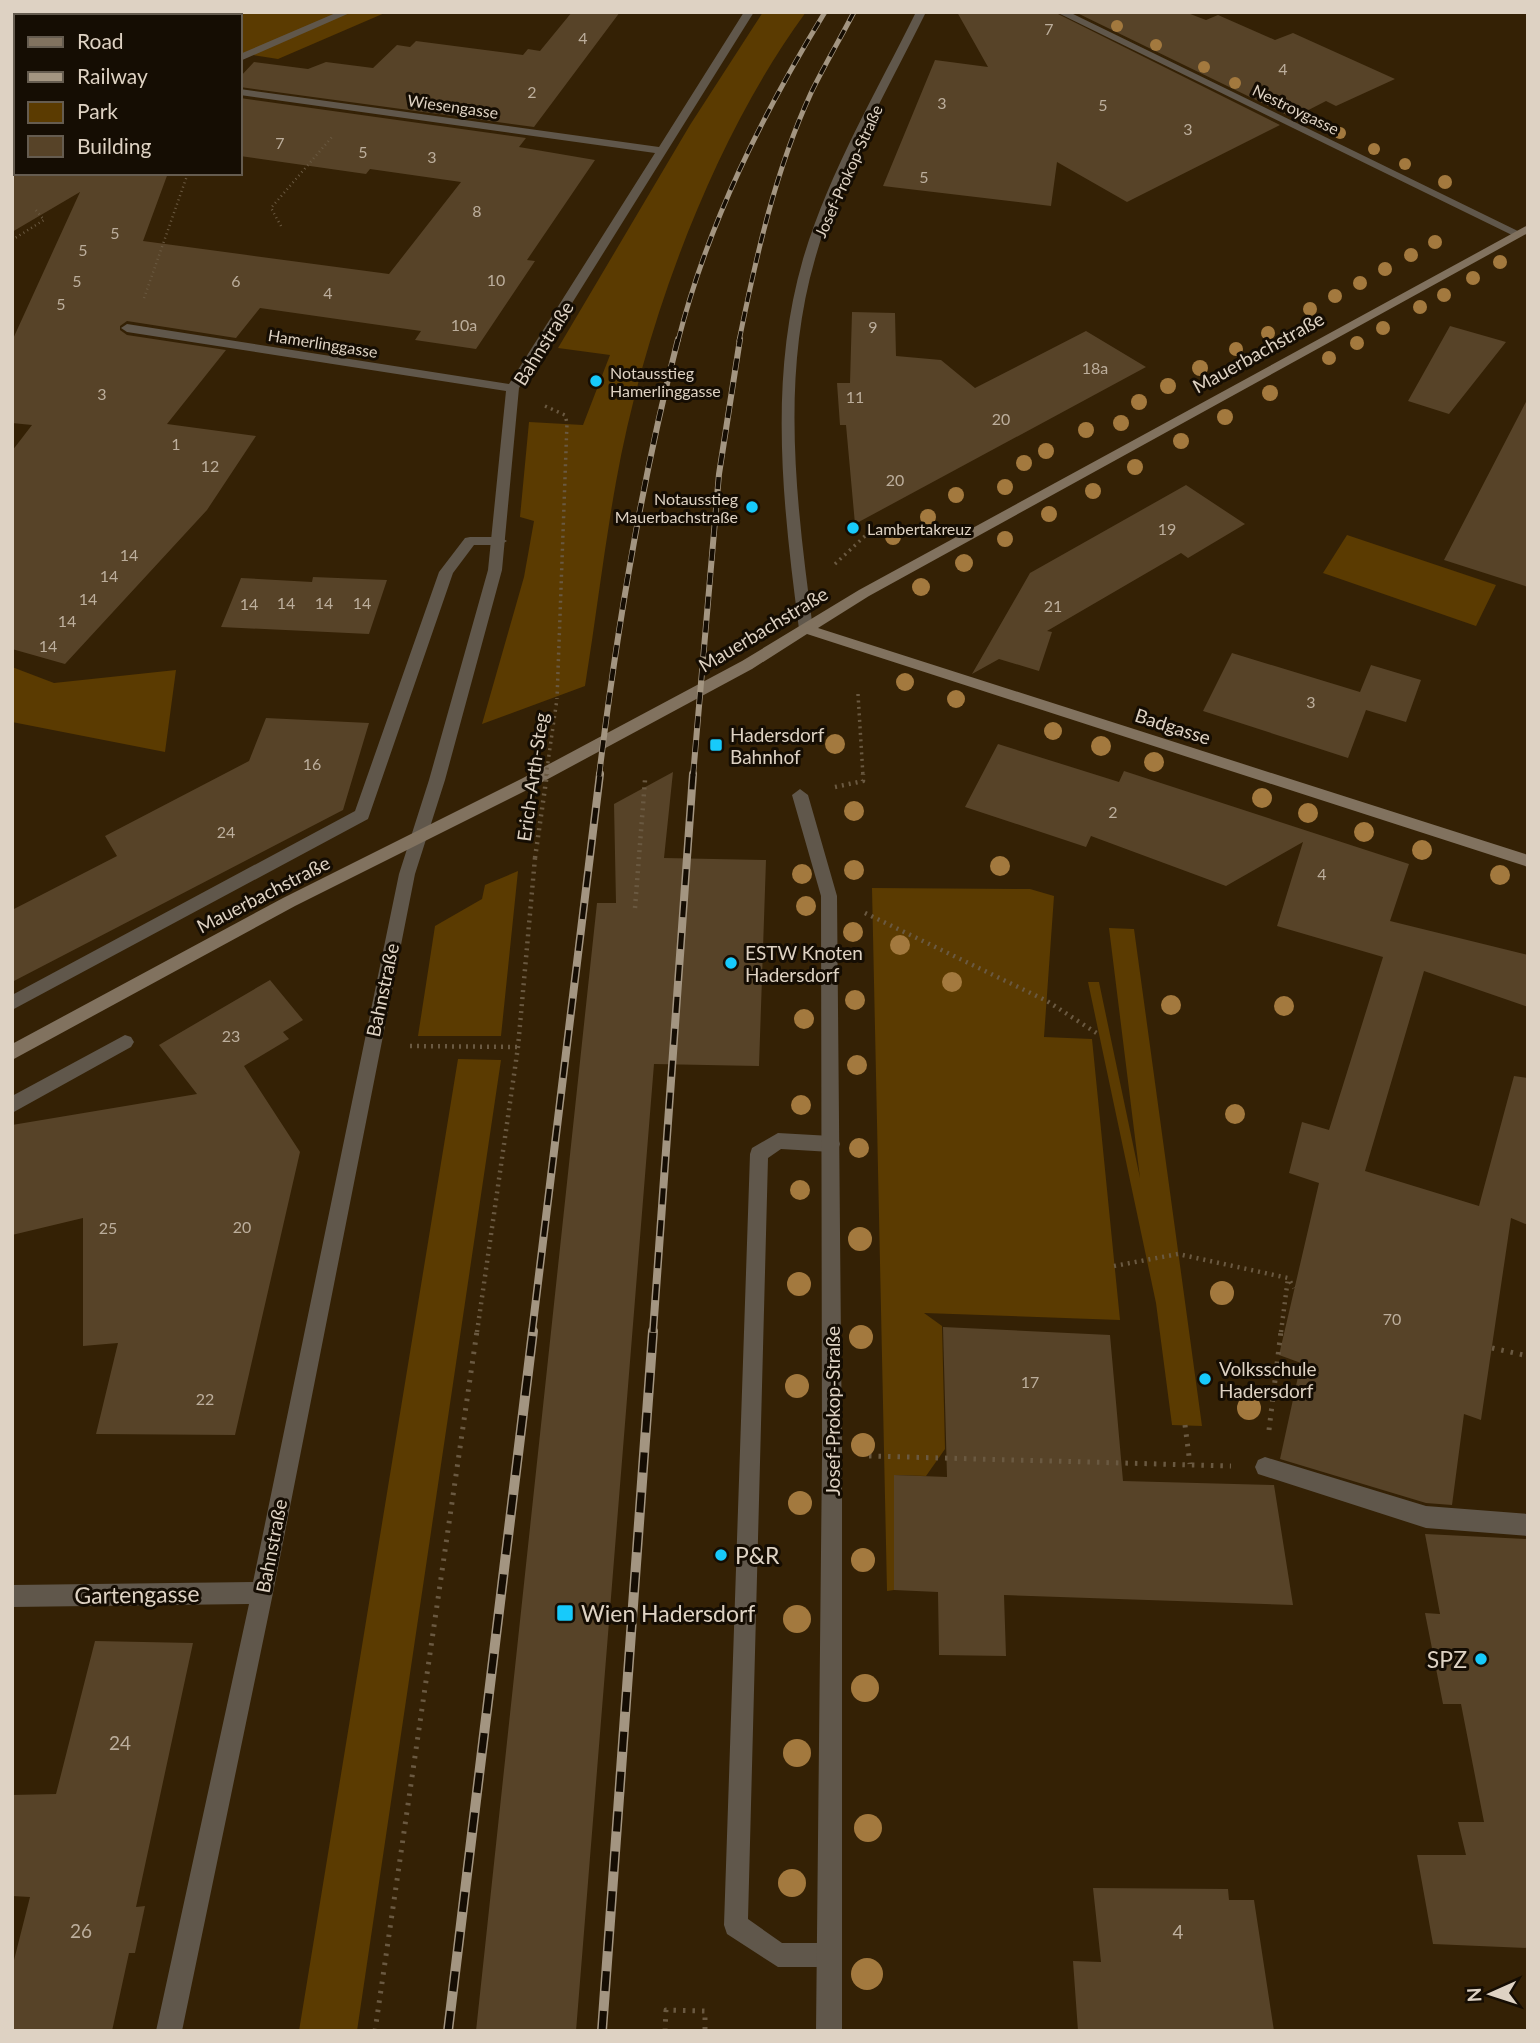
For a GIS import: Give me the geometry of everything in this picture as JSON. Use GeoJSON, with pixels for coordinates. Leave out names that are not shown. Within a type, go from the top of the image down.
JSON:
{"type":"FeatureCollection","features":[{"type":"Feature","properties":{"kind":"main road","name":"Mauerbachstraße"},"geometry":{"type":"LineString","coordinates":[[12,1053],[289,902],[419,839],[747,665],[864,593],[1523,231]]}},
{"type":"Feature","properties":{"kind":"main road","name":"Badgasse"},"geometry":{"type":"LineString","coordinates":[[806,629],[1528,860]]}},
{"type":"Feature","properties":{"kind":"street"},"geometry":{"type":"LineString","coordinates":[[242,57],[347,12]]}},
{"type":"Feature","properties":{"kind":"street","name":"Bahnstraße"},"geometry":{"type":"LineString","coordinates":[[169,2031],[262,1593],[407,874],[495,570],[500,541],[512,394],[749,12]]}},
{"type":"Feature","properties":{"kind":"street","name":"Josef-Prokop-Straße"},"geometry":{"type":"LineString","coordinates":[[806,629],[796,550],[788,408],[796,320],[809,259],[835,191],[921,12]]}},
{"type":"Feature","properties":{"kind":"street","name":"Nestroygasse"},"geometry":{"type":"LineString","coordinates":[[1061,12],[1523,231]]}},
{"type":"Feature","properties":{"kind":"street","name":"Wiesengasse"},"geometry":{"type":"LineString","coordinates":[[242,92],[663,151]]}},
{"type":"Feature","properties":{"kind":"street","name":"Hamerlinggasse"},"geometry":{"type":"LineString","coordinates":[[127,328],[512,394]]}},
{"type":"Feature","properties":{"kind":"street"},"geometry":{"type":"LineString","coordinates":[[12,1003],[362,815],[446,572],[470,541],[500,541]]}},
{"type":"Feature","properties":{"kind":"street","name":"Josef-Prokop-Straße"},"geometry":{"type":"LineString","coordinates":[[800,795],[829,896],[832,1456],[829,2031]]}},
{"type":"Feature","properties":{"kind":"street"},"geometry":{"type":"LineString","coordinates":[[12,1105],[125,1042]]}},
{"type":"Feature","properties":{"kind":"street"},"geometry":{"type":"LineString","coordinates":[[829,1955],[778,1955],[736,1925],[759,1154],[778,1141],[831,1144]]}},
{"type":"Feature","properties":{"kind":"street"},"geometry":{"type":"LineString","coordinates":[[1265,1467],[1426,1517],[1528,1525]]}},
{"type":"Feature","properties":{"kind":"street","name":"Gartengasse"},"geometry":{"type":"LineString","coordinates":[[12,1595],[262,1593]]}},
{"type":"Feature","properties":{"kind":"path"},"geometry":{"type":"LineString","coordinates":[[281,226],[271,208],[335,134]]}},
{"type":"Feature","properties":{"kind":"path"},"geometry":{"type":"LineString","coordinates":[[142,302],[187,175]]}},
{"type":"Feature","properties":{"kind":"path"},"geometry":{"type":"LineString","coordinates":[[12,240],[44,220],[35,209]]}},
{"type":"Feature","properties":{"kind":"path","name":"Erich-Arth-Steg"},"geometry":{"type":"LineString","coordinates":[[375,2031],[518,1047],[535,858],[557,699],[567,423],[565,415],[557,409],[512,394]]}},
{"type":"Feature","properties":{"kind":"path"},"geometry":{"type":"LineString","coordinates":[[850,552],[865,536]]}},
{"type":"Feature","properties":{"kind":"path"},"geometry":{"type":"LineString","coordinates":[[800,795],[863,781],[858,694]]}},
{"type":"Feature","properties":{"kind":"path"},"geometry":{"type":"LineString","coordinates":[[635,908],[645,780]]}},
{"type":"Feature","properties":{"kind":"path"},"geometry":{"type":"LineString","coordinates":[[829,896],[1047,1001],[1098,1034]]}},
{"type":"Feature","properties":{"kind":"path"},"geometry":{"type":"LineString","coordinates":[[427,1046],[518,1047]]}},
{"type":"Feature","properties":{"kind":"path"},"geometry":{"type":"LineString","coordinates":[[1114,1266],[1178,1254],[1288,1278],[1294,1288]]}},
{"type":"Feature","properties":{"kind":"path"},"geometry":{"type":"LineString","coordinates":[[832,1456],[1265,1467],[1288,1278]]}},
{"type":"Feature","properties":{"kind":"path"},"geometry":{"type":"LineString","coordinates":[[1492,1348],[1528,1356]]}},
{"type":"Feature","properties":{"kind":"path"},"geometry":{"type":"LineString","coordinates":[[1185,1425],[1190,1464]]}},
{"type":"Feature","properties":{"kind":"path"},"geometry":{"type":"LineString","coordinates":[[665,2031],[666,2010],[705,2011],[705,2031]]}},
{"type":"Feature","properties":{"kind":"green space"},"geometry":{"type":"Polygon","coordinates":[[[12,12],[387,12],[278,59],[242,53],[242,14],[14,14],[12,125],[12,12]]]}},
{"type":"Feature","properties":{"kind":"green space"},"geometry":{"type":"Polygon","coordinates":[[[763,12],[806,12],[772,63],[712,176],[664,298],[628,422],[616,482],[585,686],[482,724],[524,577],[534,521],[520,517],[529,422],[583,425],[610,355],[558,348],[690,125],[763,12]]]}},
{"type":"Feature","properties":{"kind":"green space"},"geometry":{"type":"Polygon","coordinates":[[[1347,535],[1496,585],[1476,626],[1323,573],[1347,535]]]}},
{"type":"Feature","properties":{"kind":"green space"},"geometry":{"type":"Polygon","coordinates":[[[12,667],[54,683],[176,670],[165,752],[12,722],[12,667]]]}},
{"type":"Feature","properties":{"kind":"green space"},"geometry":{"type":"Polygon","coordinates":[[[518,871],[501,1036],[418,1036],[435,926],[482,899],[485,885],[518,871]]]}},
{"type":"Feature","properties":{"kind":"green space"},"geometry":{"type":"Polygon","coordinates":[[[872,888],[1030,889],[1054,896],[1044,1037],[1092,1039],[1120,1320],[924,1313],[942,1326],[945,1449],[926,1476],[894,1475],[894,1590],[887,1591],[872,888]]]}},
{"type":"Feature","properties":{"kind":"green space"},"geometry":{"type":"Polygon","coordinates":[[[1109,928],[1134,929],[1202,1426],[1172,1425],[1156,1303],[1088,982],[1099,982],[1140,1178],[1109,928]]]}},
{"type":"Feature","properties":{"kind":"green space"},"geometry":{"type":"Polygon","coordinates":[[[458,1059],[501,1060],[357,2031],[299,2031],[458,1059]]]}},
{"type":"Feature","properties":{"kind":"building"},"geometry":{"type":"Polygon","coordinates":[[[572,12],[620,12],[534,127],[242,87],[242,75],[254,62],[308,69],[326,62],[373,68],[397,45],[410,47],[416,41],[523,55],[528,49],[540,51],[572,12]]]}},
{"type":"Feature","properties":{"kind":"building"},"geometry":{"type":"Polygon","coordinates":[[[957,12],[1054,12],[1280,125],[1127,202],[1057,162],[1051,206],[883,186],[935,60],[988,67],[957,12]]]}},
{"type":"Feature","properties":{"kind":"building"},"geometry":{"type":"Polygon","coordinates":[[[1075,12],[1185,12],[1206,20],[1218,15],[1275,40],[1293,33],[1395,79],[1336,106],[1326,101],[1293,118],[1075,12]]]}},
{"type":"Feature","properties":{"kind":"building"},"geometry":{"type":"Polygon","coordinates":[[[242,98],[526,138],[519,147],[595,160],[527,260],[535,261],[476,349],[415,340],[421,331],[260,308],[236,338],[127,321],[120,326],[120,330],[127,335],[226,350],[167,424],[256,436],[207,510],[65,664],[12,649],[12,451],[32,425],[12,423],[12,341],[80,192],[12,232],[12,173],[167,175],[143,241],[389,274],[461,182],[370,169],[366,174],[242,156],[242,98]]]}},
{"type":"Feature","properties":{"kind":"building"},"geometry":{"type":"Polygon","coordinates":[[[852,312],[895,313],[896,356],[941,360],[975,388],[1086,331],[1146,367],[855,524],[846,425],[840,425],[837,383],[850,383],[852,312]]]}},
{"type":"Feature","properties":{"kind":"building"},"geometry":{"type":"Polygon","coordinates":[[[1450,326],[1506,342],[1449,414],[1408,401],[1450,326]]]}},
{"type":"Feature","properties":{"kind":"building"},"geometry":{"type":"Polygon","coordinates":[[[1528,398],[1528,587],[1444,560],[1528,398]]]}},
{"type":"Feature","properties":{"kind":"building"},"geometry":{"type":"Polygon","coordinates":[[[1186,485],[1245,524],[1188,558],[1181,553],[1047,631],[1052,632],[1039,671],[999,659],[972,674],[1030,573],[1186,485]]]}},
{"type":"Feature","properties":{"kind":"building"},"geometry":{"type":"Polygon","coordinates":[[[313,577],[387,580],[369,634],[221,627],[241,578],[312,582],[313,577]]]}},
{"type":"Feature","properties":{"kind":"building"},"geometry":{"type":"Polygon","coordinates":[[[1232,653],[1360,692],[1371,665],[1421,680],[1406,722],[1366,710],[1348,758],[1203,711],[1232,653]]]}},
{"type":"Feature","properties":{"kind":"building"},"geometry":{"type":"Polygon","coordinates":[[[266,718],[369,723],[343,810],[12,982],[12,910],[117,856],[105,836],[249,761],[266,718]]]}},
{"type":"Feature","properties":{"kind":"building"},"geometry":{"type":"Polygon","coordinates":[[[998,744],[1119,782],[1124,771],[1409,864],[1390,921],[1528,955],[1528,1007],[1424,971],[1365,1171],[1479,1206],[1514,1076],[1528,1078],[1528,1225],[1511,1218],[1481,1420],[1464,1414],[1452,1505],[1426,1503],[1280,1459],[1301,1363],[1279,1355],[1319,1183],[1289,1173],[1302,1122],[1329,1130],[1383,957],[1277,926],[1303,842],[1226,886],[1091,836],[1086,847],[965,807],[998,744]]]}},
{"type":"Feature","properties":{"kind":"building"},"geometry":{"type":"Polygon","coordinates":[[[673,772],[664,858],[766,860],[759,1066],[654,1064],[576,2031],[476,2031],[597,903],[616,903],[614,804],[673,772]]]}},
{"type":"Feature","properties":{"kind":"building"},"geometry":{"type":"Polygon","coordinates":[[[270,980],[303,1020],[283,1032],[289,1039],[244,1066],[300,1152],[235,1435],[96,1434],[118,1343],[83,1346],[83,1218],[12,1235],[12,1125],[197,1094],[159,1045],[270,980]]]}},
{"type":"Feature","properties":{"kind":"building"},"geometry":{"type":"Polygon","coordinates":[[[943,1327],[1110,1335],[1123,1481],[1274,1485],[1293,1605],[1004,1595],[1006,1656],[939,1655],[938,1592],[894,1590],[894,1475],[947,1477],[943,1327]]]}},
{"type":"Feature","properties":{"kind":"building","name":"SPZ"},"geometry":{"type":"Polygon","coordinates":[[[1425,1534],[1528,1539],[1528,1948],[1433,1944],[1417,1855],[1466,1855],[1458,1822],[1484,1822],[1461,1704],[1443,1704],[1425,1613],[1440,1614],[1425,1534]]]}},
{"type":"Feature","properties":{"kind":"building"},"geometry":{"type":"Polygon","coordinates":[[[95,1641],[193,1643],[136,1907],[145,1906],[135,1953],[129,1953],[112,2031],[12,2031],[12,1968],[30,1897],[12,1896],[12,1795],[56,1794],[95,1641]]]}},
{"type":"Feature","properties":{"kind":"building"},"geometry":{"type":"Polygon","coordinates":[[[1093,1888],[1228,1889],[1229,1900],[1254,1900],[1274,2031],[1078,2031],[1073,1961],[1101,1962],[1093,1888]]]}},
{"type":"Feature","properties":{"kind":"railway"},"geometry":{"type":"LineString","coordinates":[[678,341],[705,254],[739,171],[780,90],[825,12]]}},
{"type":"Feature","properties":{"kind":"railway"},"geometry":{"type":"LineString","coordinates":[[739,341],[760,246],[787,153],[811,93],[854,12]]}},
{"type":"Feature","properties":{"kind":"railway"},"geometry":{"type":"LineString","coordinates":[[599,776],[631,556],[678,339]]}},
{"type":"Feature","properties":{"kind":"railway"},"geometry":{"type":"LineString","coordinates":[[693,776],[719,474],[740,339]]}},
{"type":"Feature","properties":{"kind":"railway"},"geometry":{"type":"LineString","coordinates":[[532,1332],[600,774]]}},
{"type":"Feature","properties":{"kind":"railway"},"geometry":{"type":"LineString","coordinates":[[653,1332],[693,774]]}},
{"type":"Feature","properties":{"kind":"railway"},"geometry":{"type":"LineString","coordinates":[[448,2031],[533,1331]]}},
{"type":"Feature","properties":{"kind":"railway"},"geometry":{"type":"LineString","coordinates":[[602,2031],[653,1331]]}},
{"type":"Feature","properties":{"kind":"place","name":"Notausstieg Hamerlinggasse"},"geometry":{"type":"Point","coordinates":[596,381]}},
{"type":"Feature","properties":{"kind":"place","name":"Notausstieg Mauerbachstraße"},"geometry":{"type":"Point","coordinates":[752,507]}},
{"type":"Feature","properties":{"kind":"place","name":"Lambertakreuz"},"geometry":{"type":"Point","coordinates":[853,528]}},
{"type":"Feature","properties":{"kind":"place","name":"Hadersdorf Bahnhof"},"geometry":{"type":"Point","coordinates":[716,745]}},
{"type":"Feature","properties":{"kind":"place","name":"ESTW Knoten Hadersdorf"},"geometry":{"type":"Point","coordinates":[731,963]}},
{"type":"Feature","properties":{"kind":"place","name":"Volksschule Hadersdorf"},"geometry":{"type":"Point","coordinates":[1205,1379]}},
{"type":"Feature","properties":{"kind":"place","name":"P&R"},"geometry":{"type":"Point","coordinates":[721,1555]}},
{"type":"Feature","properties":{"kind":"place","name":"Wien Hadersdorf"},"geometry":{"type":"Point","coordinates":[565,1613]}},
{"type":"Feature","properties":{"kind":"place","name":"SPZ"},"geometry":{"type":"Point","coordinates":[1481,1659]}}]}
